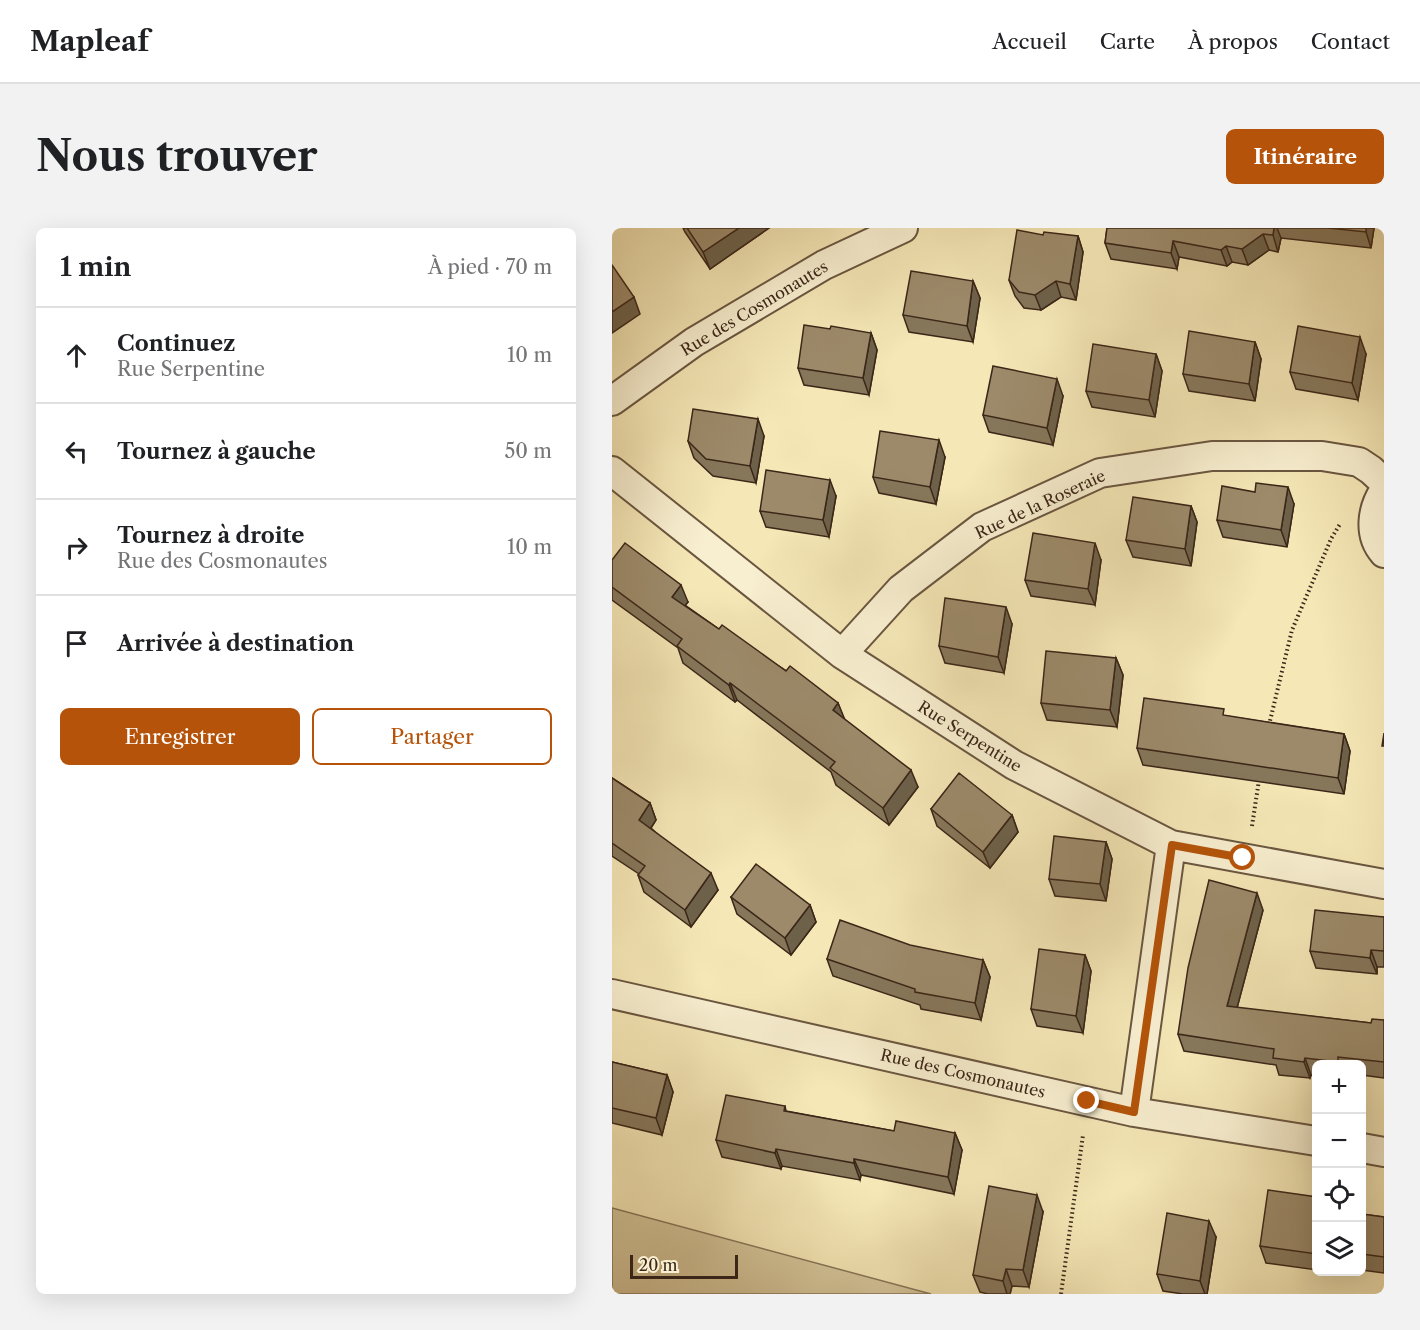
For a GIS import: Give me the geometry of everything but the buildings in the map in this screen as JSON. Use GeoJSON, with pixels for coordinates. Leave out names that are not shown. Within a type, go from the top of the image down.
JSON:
{"type":"FeatureCollection","features":[{"type":"Feature","properties":{"kind":"street","name":"Rue des Cosmonautes"},"geometry":{"type":"LineString","coordinates":[[612,401],[704,336],[824,265],[903,228]]}},
{"type":"Feature","properties":{"kind":"street","name":"Rue de la Roseraie"},"geometry":{"type":"LineString","coordinates":[[842,654],[901,589],[982,527],[1100,473],[1212,456],[1322,456],[1359,462],[1384,482]]}},
{"type":"Feature","properties":{"kind":"street","name":"Rue Serpentine"},"geometry":{"type":"LineString","coordinates":[[612,471],[842,654],[1014,765],[1172,845],[1384,884]]}},
{"type":"Feature","properties":{"kind":"street"},"geometry":{"type":"LineString","coordinates":[[1384,491],[1378,500],[1373,516],[1374,534],[1384,553]]}},
{"type":"Feature","properties":{"kind":"street"},"geometry":{"type":"LineString","coordinates":[[1134,1112],[1172,845]]}},
{"type":"Feature","properties":{"kind":"street","name":"Rue des Cosmonautes"},"geometry":{"type":"LineString","coordinates":[[612,994],[1134,1112],[1312,1140]]}},
{"type":"Feature","properties":{"kind":"street"},"geometry":{"type":"LineString","coordinates":[[1366,1149],[1384,1152]]}},
{"type":"Feature","properties":{"kind":"path"},"geometry":{"type":"LineString","coordinates":[[1268,728],[1292,630],[1330,539],[1342,519]]}},
{"type":"Feature","properties":{"kind":"path"},"geometry":{"type":"LineString","coordinates":[[1243,858],[1252,827],[1260,772]]}},
{"type":"Feature","properties":{"kind":"path"},"geometry":{"type":"LineString","coordinates":[[1061,1294],[1087,1101]]}},
{"type":"Feature","properties":{"kind":"shaded area"},"geometry":{"type":"Polygon","coordinates":[[[612,1208],[931,1294],[612,1294],[612,1208]]]}},
{"type":"Feature","properties":{"kind":"route"},"geometry":{"type":"LineString","coordinates":[[1087,1101],[1134,1112],[1172,845],[1243,858]]}}]}
